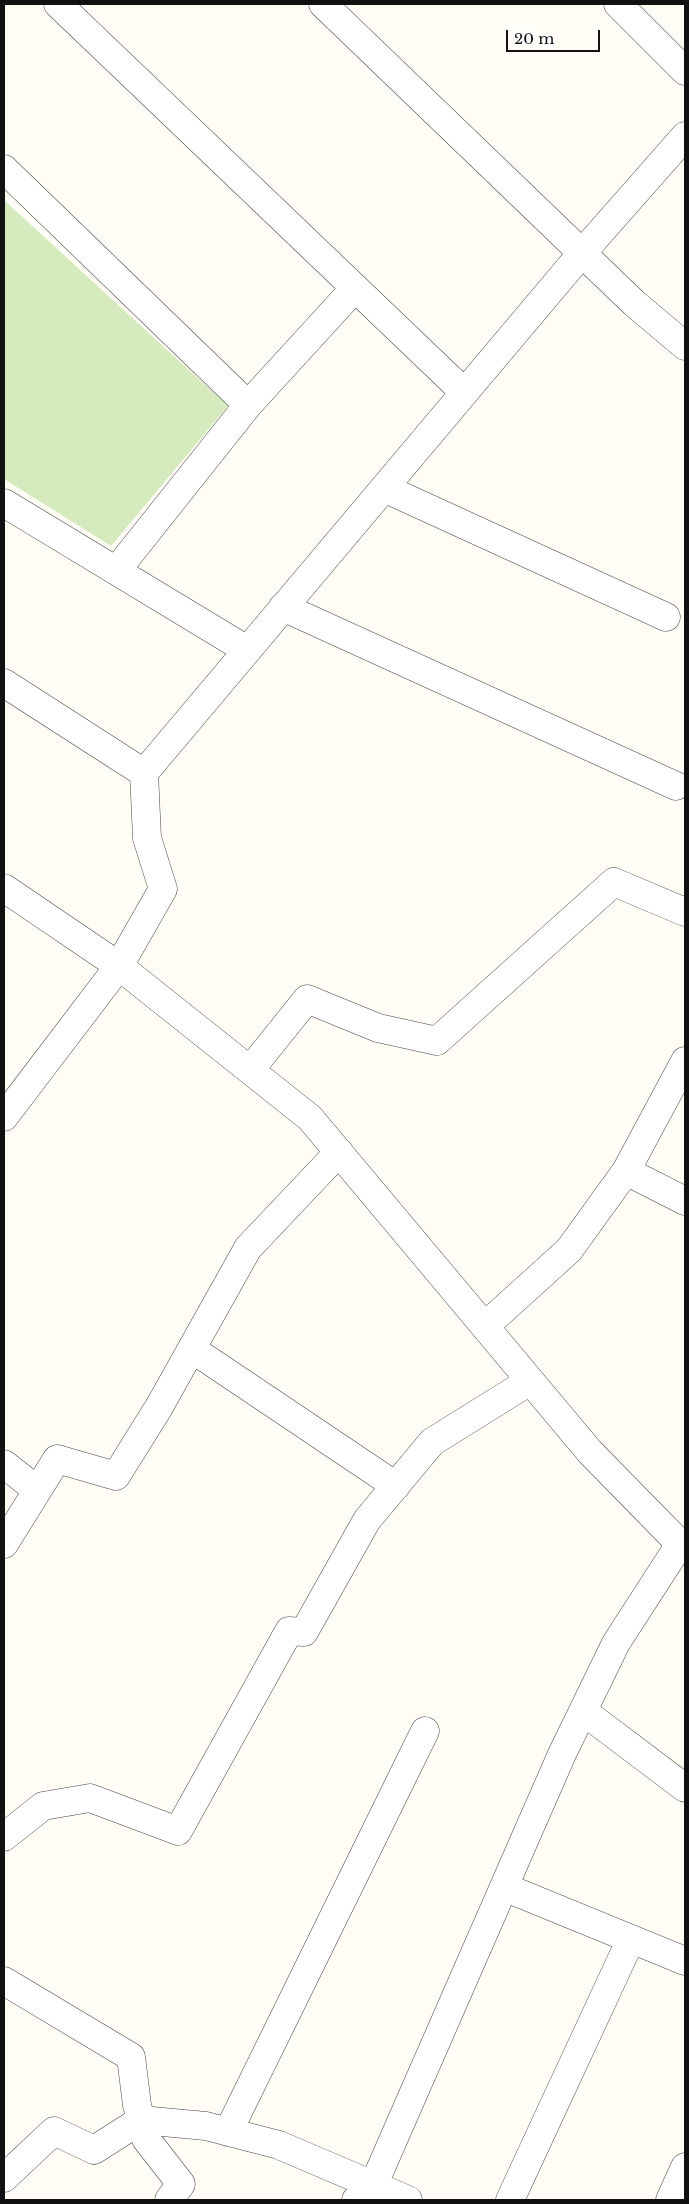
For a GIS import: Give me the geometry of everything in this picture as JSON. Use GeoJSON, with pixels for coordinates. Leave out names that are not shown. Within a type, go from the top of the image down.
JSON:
{"type":"FeatureCollection","features":[{"type":"Feature","properties":{"kind":"street"},"geometry":{"type":"LineString","coordinates":[[58,4],[464,392]]}},
{"type":"Feature","properties":{"kind":"street"},"geometry":{"type":"LineString","coordinates":[[323,4],[634,303],[685,346]]}},
{"type":"Feature","properties":{"kind":"street"},"geometry":{"type":"LineString","coordinates":[[618,4],[685,71]]}},
{"type":"Feature","properties":{"kind":"street"},"geometry":{"type":"LineString","coordinates":[[4,1117],[119,966],[163,889],[148,838],[144,773],[582,253],[685,136]]}},
{"type":"Feature","properties":{"kind":"street"},"geometry":{"type":"LineString","coordinates":[[4,169],[248,405]]}},
{"type":"Feature","properties":{"kind":"street"},"geometry":{"type":"LineString","coordinates":[[116,571],[248,405],[355,288]]}},
{"type":"Feature","properties":{"kind":"street"},"geometry":{"type":"LineString","coordinates":[[384,488],[666,617]]}},
{"type":"Feature","properties":{"kind":"street"},"geometry":{"type":"LineString","coordinates":[[4,503],[247,650]]}},
{"type":"Feature","properties":{"kind":"street"},"geometry":{"type":"LineString","coordinates":[[283,607],[676,786]]}},
{"type":"Feature","properties":{"kind":"street"},"geometry":{"type":"LineString","coordinates":[[4,683],[144,773]]}},
{"type":"Feature","properties":{"kind":"street"},"geometry":{"type":"LineString","coordinates":[[250,1070],[307,999],[378,1028],[437,1041],[614,882],[685,912]]}},
{"type":"Feature","properties":{"kind":"street"},"geometry":{"type":"LineString","coordinates":[[4,888],[119,966],[310,1118],[590,1452],[683,1546],[616,1643],[583,1711],[365,2193]]}},
{"type":"Feature","properties":{"kind":"street"},"geometry":{"type":"LineString","coordinates":[[484,1326],[569,1250],[626,1171],[685,1061]]}},
{"type":"Feature","properties":{"kind":"street"},"geometry":{"type":"LineString","coordinates":[[4,1544],[57,1459],[116,1476],[192,1349],[248,1248],[338,1152]]}},
{"type":"Feature","properties":{"kind":"street"},"geometry":{"type":"LineString","coordinates":[[626,1171],[685,1201]]}},
{"type":"Feature","properties":{"kind":"street"},"geometry":{"type":"LineString","coordinates":[[192,1349],[396,1486]]}},
{"type":"Feature","properties":{"kind":"street"},"geometry":{"type":"LineString","coordinates":[[4,1837],[43,1806],[90,1798],[178,1831],[289,1631],[304,1632],[366,1520],[432,1442],[530,1381]]}},
{"type":"Feature","properties":{"kind":"street"},"geometry":{"type":"LineString","coordinates":[[4,1464],[37,1490]]}},
{"type":"Feature","properties":{"kind":"street"},"geometry":{"type":"LineString","coordinates":[[583,1711],[685,1788]]}},
{"type":"Feature","properties":{"kind":"street"},"geometry":{"type":"LineString","coordinates":[[228,2132],[424,1731]]}},
{"type":"Feature","properties":{"kind":"street"},"geometry":{"type":"LineString","coordinates":[[504,1887],[685,1961]]}},
{"type":"Feature","properties":{"kind":"street"},"geometry":{"type":"LineString","coordinates":[[510,2200],[631,1939]]}},
{"type":"Feature","properties":{"kind":"street"},"geometry":{"type":"LineString","coordinates":[[4,1982],[131,2057],[137,2105],[146,2139],[181,2184],[169,2200]]}},
{"type":"Feature","properties":{"kind":"street"},"geometry":{"type":"LineString","coordinates":[[4,2178],[54,2131],[94,2150],[141,2120],[206,2126],[278,2145],[365,2193],[408,2200]]}},
{"type":"Feature","properties":{"kind":"street"},"geometry":{"type":"LineString","coordinates":[[670,2200],[685,2167]]}},
{"type":"Feature","properties":{"kind":"green space"},"geometry":{"type":"Polygon","coordinates":[[[4,200],[228,406],[111,546],[4,479],[4,200]]]}}]}
